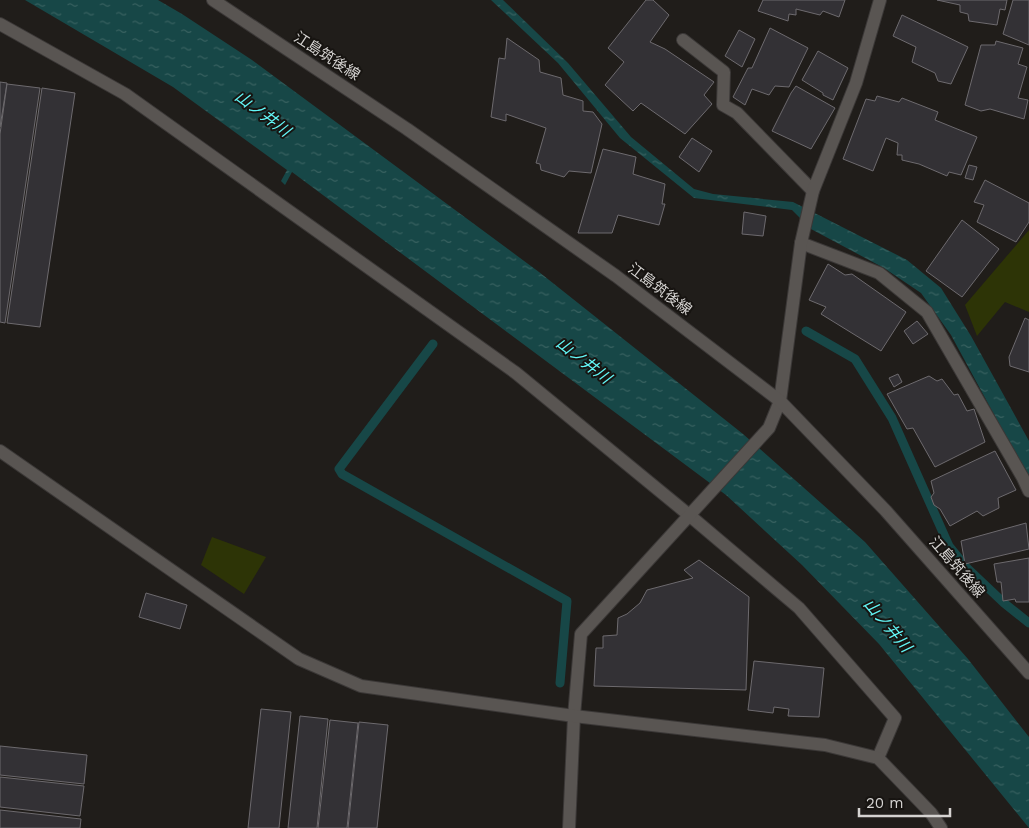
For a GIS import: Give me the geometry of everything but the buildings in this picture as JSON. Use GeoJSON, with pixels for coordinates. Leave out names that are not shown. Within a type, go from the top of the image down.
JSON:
{"type":"FeatureCollection","features":[{"type":"Feature","properties":{"kind":"street","name":"江島筑後線"},"geometry":{"type":"LineString","coordinates":[[213,0],[423,140],[616,276],[780,401],[886,511],[1029,672]]}},
{"type":"Feature","properties":{"kind":"street"},"geometry":{"type":"LineString","coordinates":[[569,828],[574,716],[581,634],[769,428],[780,401],[801,243],[813,191],[856,83],[880,0]]}},
{"type":"Feature","properties":{"kind":"street"},"geometry":{"type":"LineString","coordinates":[[0,24],[125,94],[516,372],[689,515],[799,608],[895,718],[878,758]]}},
{"type":"Feature","properties":{"kind":"street"},"geometry":{"type":"LineString","coordinates":[[683,40],[724,72],[723,105],[737,114],[813,191]]}},
{"type":"Feature","properties":{"kind":"street"},"geometry":{"type":"LineString","coordinates":[[801,243],[879,273],[926,312],[1029,491]]}},
{"type":"Feature","properties":{"kind":"street"},"geometry":{"type":"LineString","coordinates":[[0,451],[299,659],[361,686],[574,716],[825,745],[878,758],[931,813],[941,828]]}},
{"type":"Feature","properties":{"kind":"green space"},"geometry":{"type":"Polygon","coordinates":[[[1029,230],[1029,312],[1005,302],[977,336],[965,305],[1029,230]]]}},
{"type":"Feature","properties":{"kind":"green space"},"geometry":{"type":"Polygon","coordinates":[[[212,537],[266,557],[244,594],[201,565],[212,537]]]}},
{"type":"Feature","properties":{"kind":"water","name":"山ノ井川"},"geometry":{"type":"Polygon","coordinates":[[[25,0],[158,0],[182,14],[252,60],[539,272],[743,434],[865,542],[968,659],[1029,737],[1029,828],[879,644],[802,565],[726,495],[292,172],[285,185],[281,181],[287,170],[173,87],[25,0]]]}},
{"type":"Feature","properties":{"kind":"water"},"geometry":{"type":"Polygon","coordinates":[[[491,0],[503,0],[568,63],[631,137],[694,189],[713,194],[793,202],[907,260],[941,288],[971,336],[1029,441],[1029,479],[951,335],[921,293],[884,268],[811,229],[792,210],[694,198],[620,138],[558,63],[491,0]]]}},
{"type":"Feature","properties":{"kind":"waterway"},"geometry":{"type":"LineString","coordinates":[[806,331],[855,359],[892,418],[949,546],[967,568],[1004,603],[1029,623]]}},
{"type":"Feature","properties":{"kind":"waterway"},"geometry":{"type":"LineString","coordinates":[[433,344],[339,469],[342,474],[567,601],[560,683]]}}]}
